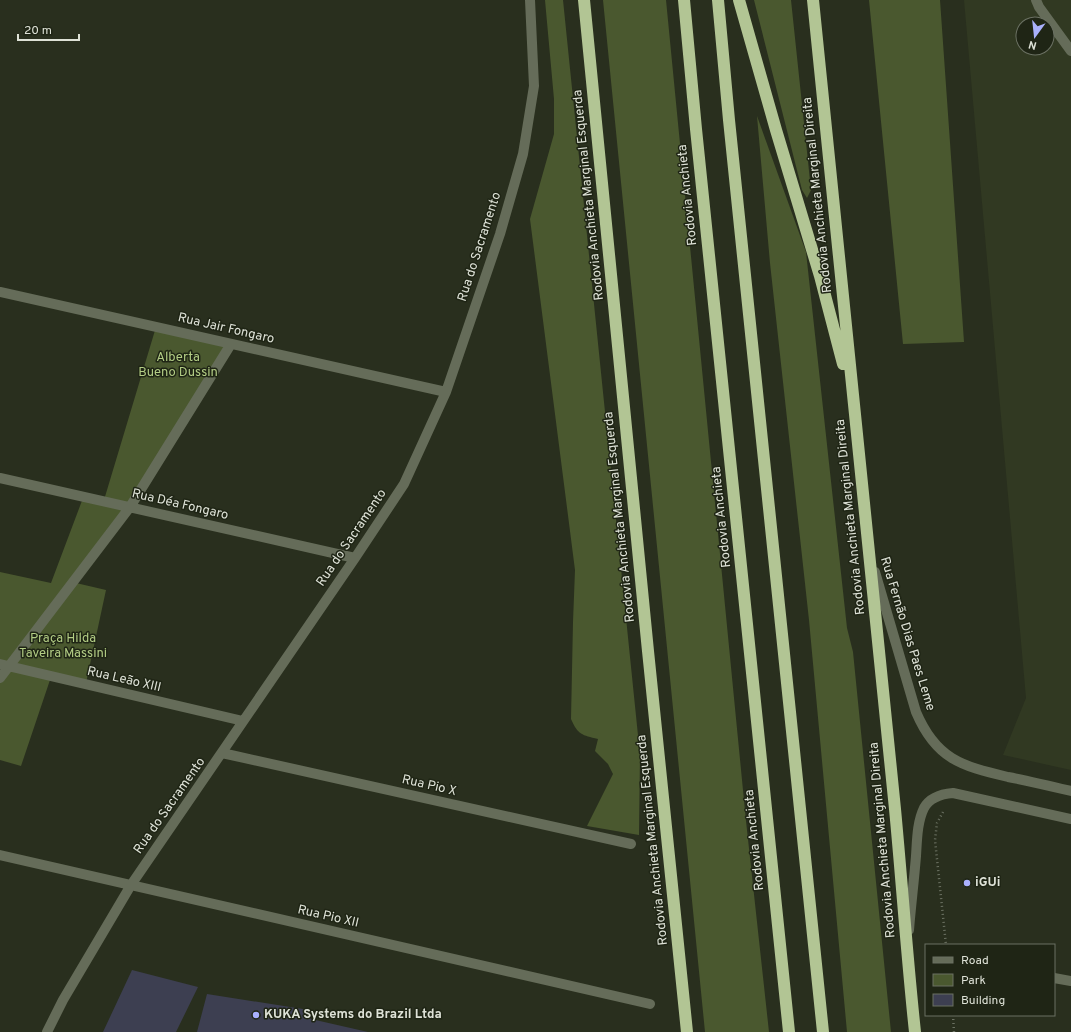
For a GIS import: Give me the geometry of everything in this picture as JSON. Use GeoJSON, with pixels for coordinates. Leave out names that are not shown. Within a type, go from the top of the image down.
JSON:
{"type":"FeatureCollection","features":[{"type":"Feature","properties":{"kind":"highway","name":"Rodovia Anchieta Marginal Esquerda"},"geometry":{"type":"LineString","coordinates":[[584,0],[687,1032]]}},
{"type":"Feature","properties":{"kind":"highway","name":"Rodovia Anchieta"},"geometry":{"type":"LineString","coordinates":[[684,0],[696,137],[789,1032]]}},
{"type":"Feature","properties":{"kind":"highway"},"geometry":{"type":"LineString","coordinates":[[718,0],[729,120],[823,1032]]}},
{"type":"Feature","properties":{"kind":"highway"},"geometry":{"type":"LineString","coordinates":[[739,0],[820,276],[852,402]]}},
{"type":"Feature","properties":{"kind":"highway","name":"Rodovia Anchieta Marginal Direita"},"geometry":{"type":"LineString","coordinates":[[813,0],[852,402],[895,813],[915,1032]]}},
{"type":"Feature","properties":{"kind":"street","name":"Rua do Sacramento"},"geometry":{"type":"LineString","coordinates":[[47,1032],[63,1000],[131,885],[356,558],[404,484],[446,392],[500,234],[523,154],[534,86],[530,0]]}},
{"type":"Feature","properties":{"kind":"street"},"geometry":{"type":"LineString","coordinates":[[1036,0],[1039,7],[1071,51]]}},
{"type":"Feature","properties":{"kind":"street","name":"Rua Jair Fongaro"},"geometry":{"type":"LineString","coordinates":[[0,292],[446,392]]}},
{"type":"Feature","properties":{"kind":"street"},"geometry":{"type":"LineString","coordinates":[[0,678],[4,665],[130,508],[231,344]]}},
{"type":"Feature","properties":{"kind":"street","name":"Rua Déa Fongaro"},"geometry":{"type":"LineString","coordinates":[[0,478],[356,558]]}},
{"type":"Feature","properties":{"kind":"street","name":"Rua Fernão Dias Paes Leme"},"geometry":{"type":"LineString","coordinates":[[868,549],[916,712],[934,744],[950,757],[969,767],[1071,791]]}},
{"type":"Feature","properties":{"kind":"street","name":"Rua Leão XIII"},"geometry":{"type":"LineString","coordinates":[[4,665],[243,722]]}},
{"type":"Feature","properties":{"kind":"street","name":"Rua Pio X"},"geometry":{"type":"LineString","coordinates":[[222,753],[632,844]]}},
{"type":"Feature","properties":{"kind":"street"},"geometry":{"type":"LineString","coordinates":[[907,956],[918,828],[924,808],[929,802],[942,794],[953,793],[1071,819]]}},
{"type":"Feature","properties":{"kind":"street","name":"Rua Pio XII"},"geometry":{"type":"LineString","coordinates":[[0,855],[650,1004]]}},
{"type":"Feature","properties":{"kind":"street"},"geometry":{"type":"LineString","coordinates":[[1055,978],[1071,981]]}},
{"type":"Feature","properties":{"kind":"path"},"geometry":{"type":"LineString","coordinates":[[946,944],[935,840],[937,822],[953,793]]}},
{"type":"Feature","properties":{"kind":"path"},"geometry":{"type":"LineString","coordinates":[[953,1016],[954,1032]]}},
{"type":"Feature","properties":{"kind":"shaded area"},"geometry":{"type":"Polygon","coordinates":[[[964,0],[1071,0],[1071,770],[1003,755],[1026,698],[964,0]]]}},
{"type":"Feature","properties":{"kind":"green space"},"geometry":{"type":"Polygon","coordinates":[[[545,0],[563,0],[640,755],[639,835],[587,826],[613,774],[608,764],[595,751],[598,739],[581,734],[571,719],[575,570],[530,219],[554,134],[554,99],[545,0]]]}},
{"type":"Feature","properties":{"kind":"green space"},"geometry":{"type":"Polygon","coordinates":[[[603,0],[666,0],[746,821],[769,1032],[705,1032],[603,0]]]}},
{"type":"Feature","properties":{"kind":"green space"},"geometry":{"type":"Polygon","coordinates":[[[754,0],[791,0],[811,190],[807,198],[802,190],[754,0]]]}},
{"type":"Feature","properties":{"kind":"green space"},"geometry":{"type":"Polygon","coordinates":[[[869,0],[940,0],[964,342],[903,344],[869,0]]]}},
{"type":"Feature","properties":{"kind":"green space"},"geometry":{"type":"Polygon","coordinates":[[[757,116],[806,252],[847,628],[853,652],[891,1032],[847,1032],[809,620],[770,263],[757,116]]]}},
{"type":"Feature","properties":{"kind":"green space","name":"Alberta Bueno Dussin"},"geometry":{"type":"Polygon","coordinates":[[[156,327],[227,345],[129,506],[104,500],[156,327]]]}},
{"type":"Feature","properties":{"kind":"green space"},"geometry":{"type":"Polygon","coordinates":[[[83,498],[128,508],[8,664],[0,663],[0,572],[51,583],[83,498]]]}},
{"type":"Feature","properties":{"kind":"green space","name":"Praça Hilda Taveira Massini"},"geometry":{"type":"Polygon","coordinates":[[[76,583],[106,590],[86,683],[10,665],[76,583]]]}},
{"type":"Feature","properties":{"kind":"green space"},"geometry":{"type":"Polygon","coordinates":[[[9,667],[51,677],[21,766],[0,760],[0,680],[9,667]]]}},
{"type":"Feature","properties":{"kind":"building"},"geometry":{"type":"Polygon","coordinates":[[[132,970],[198,987],[176,1032],[103,1032],[132,970]]]}},
{"type":"Feature","properties":{"kind":"building","name":"KUKA Systems do Brazil Ltda"},"geometry":{"type":"Polygon","coordinates":[[[207,994],[309,1010],[311,1019],[368,1032],[197,1032],[207,994]]]}},
{"type":"Feature","properties":{"kind":"place","name":"iGUi"},"geometry":{"type":"Point","coordinates":[967,883]}},
{"type":"Feature","properties":{"kind":"place","name":"KUKA Systems do Brazil Ltda"},"geometry":{"type":"Point","coordinates":[256,1015]}}]}
